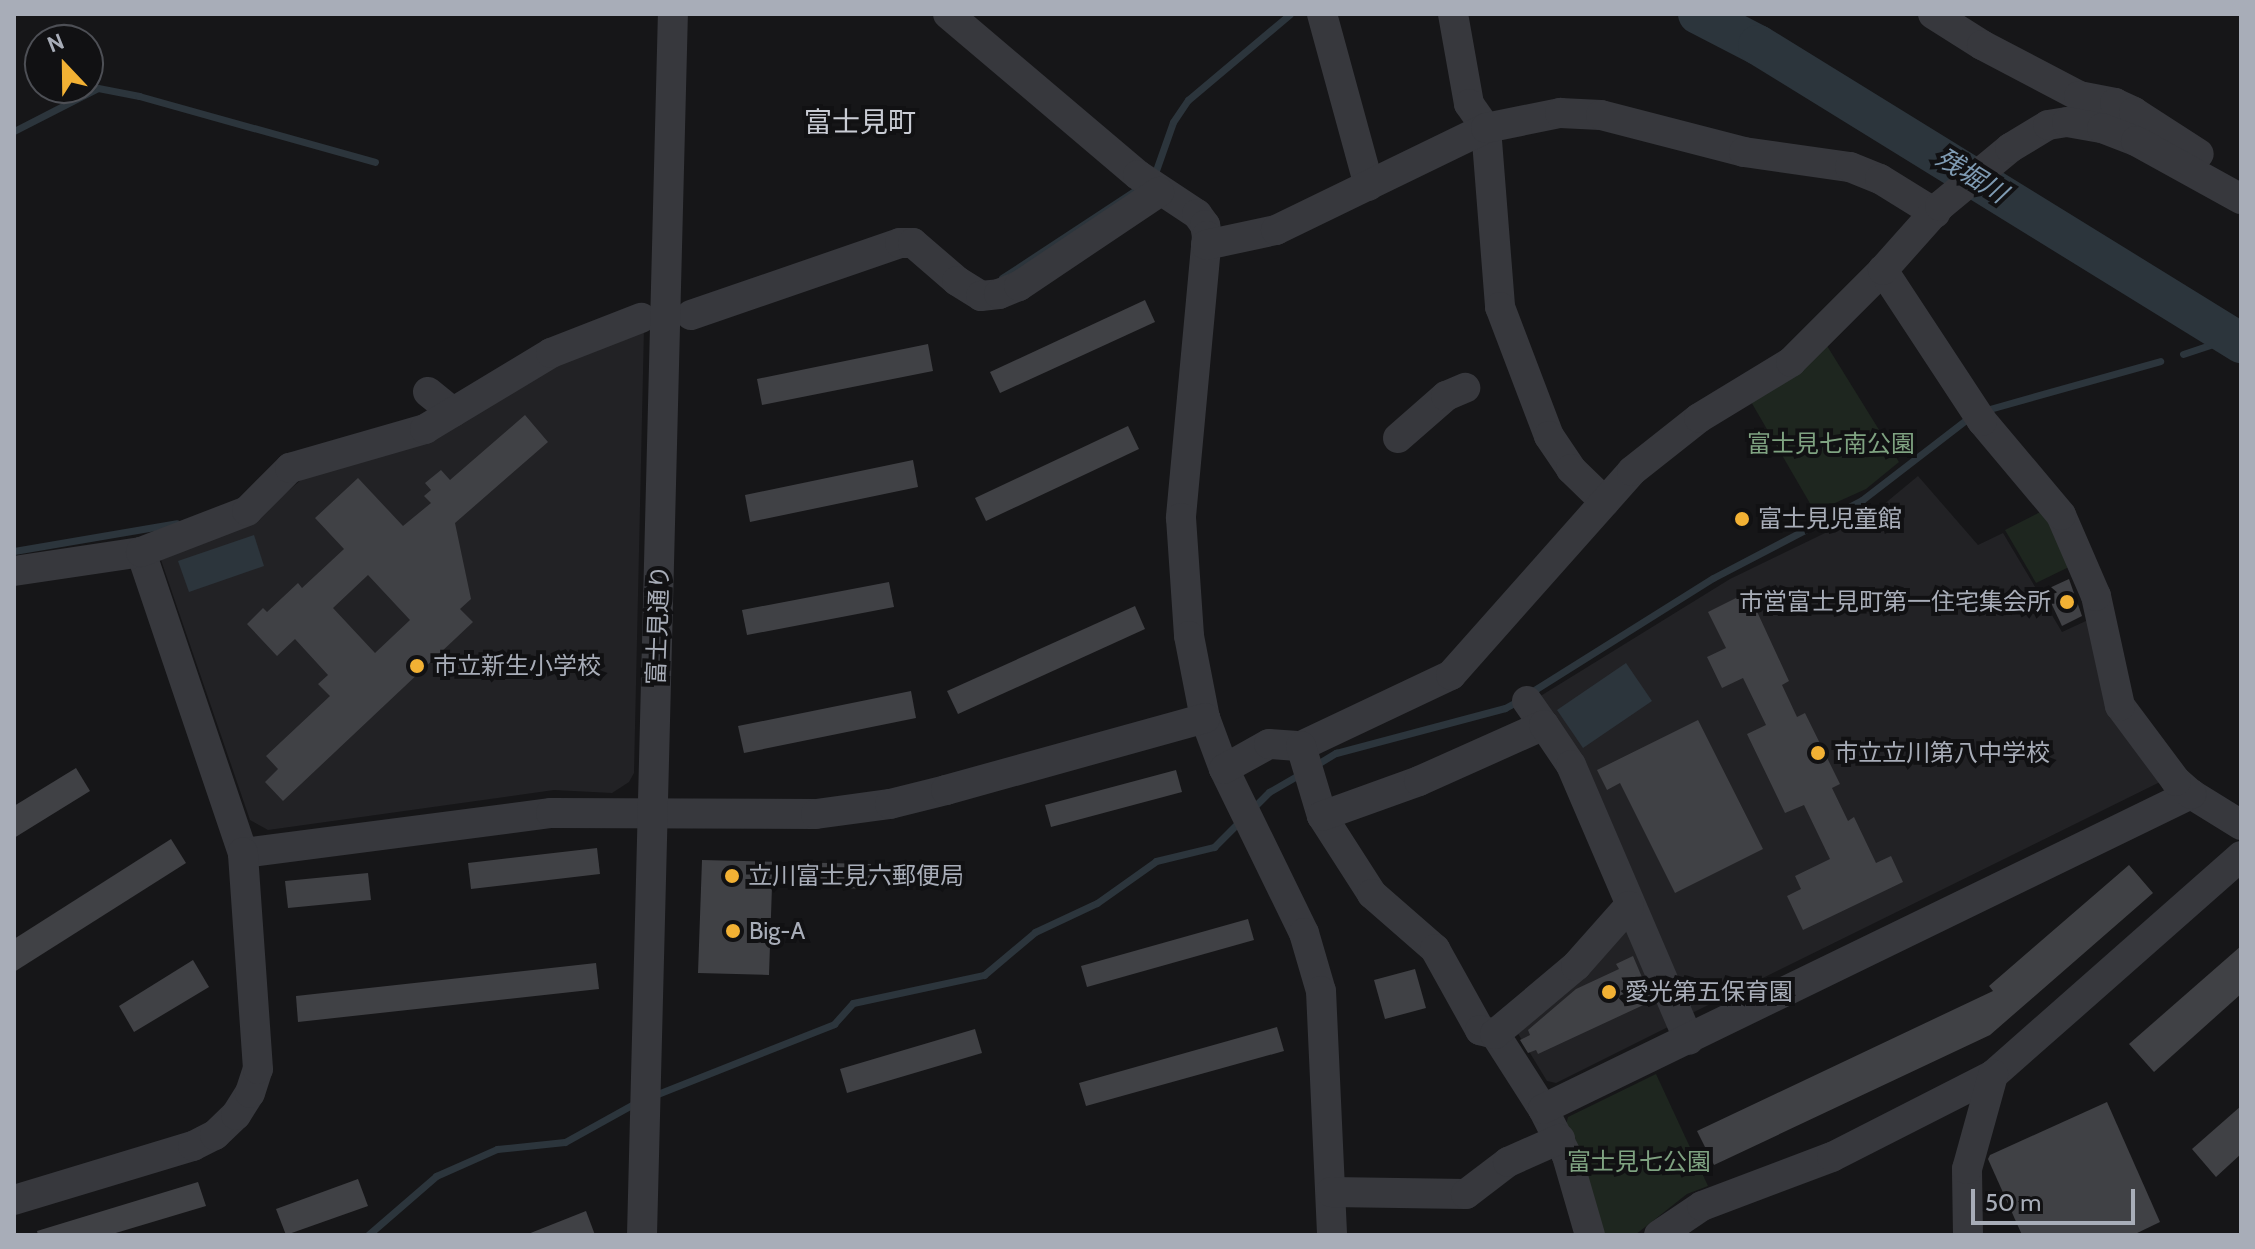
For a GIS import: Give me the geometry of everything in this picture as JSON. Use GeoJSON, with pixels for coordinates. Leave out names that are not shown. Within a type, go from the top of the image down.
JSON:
{"type":"FeatureCollection","features":[{"type":"Feature","properties":{"kind":"street","name":"富士見通り"},"geometry":{"type":"LineString","coordinates":[[642,1235],[673,14]]}},
{"type":"Feature","properties":{"kind":"street"},"geometry":{"type":"LineString","coordinates":[[948,14],[1149,184],[1197,214],[1205,225],[1206,245],[1181,518],[1189,636],[1205,718],[1224,769],[1304,933],[1321,991],[1332,1235]]}},
{"type":"Feature","properties":{"kind":"street"},"geometry":{"type":"LineString","coordinates":[[1322,14],[1369,186]]}},
{"type":"Feature","properties":{"kind":"street"},"geometry":{"type":"LineString","coordinates":[[1453,14],[1469,104],[1486,128],[1500,307],[1549,436],[1571,469],[1605,502]]}},
{"type":"Feature","properties":{"kind":"street"},"geometry":{"type":"LineString","coordinates":[[1933,14],[1982,45],[2079,96],[2115,103],[2134,112],[2241,179]]}},
{"type":"Feature","properties":{"kind":"street"},"geometry":{"type":"LineString","coordinates":[[1206,245],[1276,230],[1486,128],[1560,113],[1601,115],[1744,152],[1850,167],[1938,210]]}},
{"type":"Feature","properties":{"kind":"street"},"geometry":{"type":"LineString","coordinates":[[1305,762],[1451,675],[1632,471],[1699,418],[1791,362],[1938,210],[2004,152],[2048,125],[2067,122],[2102,128],[2158,151],[2241,199]]}},
{"type":"Feature","properties":{"kind":"street"},"geometry":{"type":"LineString","coordinates":[[691,315],[900,243],[913,243],[957,281],[981,296],[999,294],[1019,286],[1149,184]]}},
{"type":"Feature","properties":{"kind":"street"},"geometry":{"type":"LineString","coordinates":[[1883,270],[1978,413],[2061,515],[2096,596],[2120,706],[2176,781],[2241,825]]}},
{"type":"Feature","properties":{"kind":"street"},"geometry":{"type":"LineString","coordinates":[[14,571],[141,552],[247,511],[290,468],[319,451],[425,429],[551,353],[641,318]]}},
{"type":"Feature","properties":{"kind":"street"},"geometry":{"type":"LineString","coordinates":[[1398,438],[1446,396],[1465,388]]}},
{"type":"Feature","properties":{"kind":"street"},"geometry":{"type":"LineString","coordinates":[[428,392],[453,412]]}},
{"type":"Feature","properties":{"kind":"street"},"geometry":{"type":"LineString","coordinates":[[14,1200],[193,1146],[215,1135],[236,1115],[250,1093],[258,1069],[243,853],[141,552]]}},
{"type":"Feature","properties":{"kind":"street"},"geometry":{"type":"LineString","coordinates":[[1527,701],[1571,765],[1689,1040]]}},
{"type":"Feature","properties":{"kind":"street"},"geometry":{"type":"LineString","coordinates":[[243,853],[551,813],[816,814],[890,804],[1205,718]]}},
{"type":"Feature","properties":{"kind":"street"},"geometry":{"type":"LineString","coordinates":[[1322,816],[1419,781],[1544,725]]}},
{"type":"Feature","properties":{"kind":"street"},"geometry":{"type":"LineString","coordinates":[[1224,769],[1269,744],[1305,762],[1322,816],[1372,894],[1435,949],[1480,1030],[1495,1034],[1543,1109],[1560,1139],[1590,1235]]}},
{"type":"Feature","properties":{"kind":"street"},"geometry":{"type":"LineString","coordinates":[[1543,1109],[2191,794]]}},
{"type":"Feature","properties":{"kind":"street"},"geometry":{"type":"LineString","coordinates":[[1659,1235],[1702,1206],[1832,1157],[1993,1075],[2241,856]]}},
{"type":"Feature","properties":{"kind":"street"},"geometry":{"type":"LineString","coordinates":[[1495,1034],[1576,966],[1629,906]]}},
{"type":"Feature","properties":{"kind":"street"},"geometry":{"type":"LineString","coordinates":[[1968,1235],[1967,1169],[1993,1075]]}},
{"type":"Feature","properties":{"kind":"street"},"geometry":{"type":"LineString","coordinates":[[1331,1192],[1466,1194],[1508,1162],[1560,1139]]}},
{"type":"Feature","properties":{"kind":"shaded area","name":"市立新生小学校"},"geometry":{"type":"Polygon","coordinates":[[[635,328],[644,328],[634,773],[629,782],[612,793],[554,790],[268,830],[250,820],[161,560],[253,521],[302,479],[536,377],[635,328]]]}},
{"type":"Feature","properties":{"kind":"shaded area","name":"市立立川第八中学校"},"geometry":{"type":"Polygon","coordinates":[[[1918,476],[1978,545],[2003,533],[2062,632],[2088,620],[2160,782],[1686,1016],[1534,700],[1730,579],[1883,505],[1918,476]]]}},
{"type":"Feature","properties":{"kind":"shaded area"},"geometry":{"type":"Polygon","coordinates":[[[254,535],[264,566],[189,592],[178,561],[254,535]]]}},
{"type":"Feature","properties":{"kind":"shaded area"},"geometry":{"type":"Polygon","coordinates":[[[1626,663],[1652,701],[1583,748],[1557,710],[1626,663]]]}},
{"type":"Feature","properties":{"kind":"shaded area","name":"愛光第五保育園"},"geometry":{"type":"Polygon","coordinates":[[[1630,921],[1674,1024],[1556,1083],[1547,1081],[1514,1027],[1630,921]]]}},
{"type":"Feature","properties":{"kind":"green space","name":"富士見七南公園"},"geometry":{"type":"Polygon","coordinates":[[[1824,341],[1899,462],[1866,489],[1815,512],[1750,400],[1824,341]]]}},
{"type":"Feature","properties":{"kind":"green space"},"geometry":{"type":"Polygon","coordinates":[[[2046,509],[2071,566],[2036,583],[2005,530],[2046,509]]]}},
{"type":"Feature","properties":{"kind":"green space","name":"富士見七公園"},"geometry":{"type":"Polygon","coordinates":[[[1656,1074],[1708,1186],[1687,1194],[1635,1235],[1604,1235],[1565,1129],[1568,1117],[1656,1074]]]}},
{"type":"Feature","properties":{"kind":"building"},"geometry":{"type":"Polygon","coordinates":[[[1145,300],[1155,322],[1000,393],[990,372],[1145,300]]]}},
{"type":"Feature","properties":{"kind":"building"},"geometry":{"type":"Polygon","coordinates":[[[928,344],[933,371],[762,405],[757,379],[928,344]]]}},
{"type":"Feature","properties":{"kind":"building"},"geometry":{"type":"Polygon","coordinates":[[[525,415],[548,442],[455,523],[471,599],[460,609],[473,622],[283,801],[265,782],[278,769],[266,756],[330,696],[318,684],[328,675],[295,639],[277,656],[247,624],[263,608],[267,612],[298,583],[302,588],[344,549],[315,518],[358,478],[403,526],[431,503],[424,496],[431,490],[425,483],[441,470],[450,480],[525,415]],[[368,575],[333,608],[375,653],[410,620],[368,575]]]}},
{"type":"Feature","properties":{"kind":"building"},"geometry":{"type":"Polygon","coordinates":[[[1128,426],[1139,449],[986,521],[975,498],[1128,426]]]}},
{"type":"Feature","properties":{"kind":"building"},"geometry":{"type":"Polygon","coordinates":[[[913,460],[918,487],[750,522],[745,495],[913,460]]]}},
{"type":"Feature","properties":{"kind":"building","name":"市営富士見町第一住宅集会所"},"geometry":{"type":"Polygon","coordinates":[[[2069,579],[2082,616],[2062,626],[2045,590],[2069,579]]]}},
{"type":"Feature","properties":{"kind":"building"},"geometry":{"type":"Polygon","coordinates":[[[889,582],[894,607],[747,635],[742,610],[889,582]]]}},
{"type":"Feature","properties":{"kind":"building"},"geometry":{"type":"Polygon","coordinates":[[[1748,592],[1789,681],[1782,685],[1797,717],[1805,713],[1840,784],[1832,788],[1848,821],[1854,817],[1876,863],[1891,856],[1903,882],[1803,930],[1787,896],[1801,889],[1795,876],[1830,859],[1804,805],[1785,813],[1747,734],[1766,725],[1743,678],[1722,688],[1707,657],[1726,648],[1708,612],[1748,592]]]}},
{"type":"Feature","properties":{"kind":"building"},"geometry":{"type":"Polygon","coordinates":[[[1135,606],[1145,629],[958,714],[947,691],[1135,606]]]}},
{"type":"Feature","properties":{"kind":"building"},"geometry":{"type":"Polygon","coordinates":[[[911,691],[916,718],[744,753],[738,726],[911,691]]]}},
{"type":"Feature","properties":{"kind":"building"},"geometry":{"type":"Polygon","coordinates":[[[1698,720],[1763,849],[1675,893],[1620,783],[1607,790],[1597,770],[1698,720]]]}},
{"type":"Feature","properties":{"kind":"building"},"geometry":{"type":"Polygon","coordinates":[[[76,768],[90,791],[14,838],[14,806],[76,768]]]}},
{"type":"Feature","properties":{"kind":"building"},"geometry":{"type":"Polygon","coordinates":[[[1176,770],[1182,792],[1051,827],[1045,805],[1176,770]]]}},
{"type":"Feature","properties":{"kind":"building"},"geometry":{"type":"Polygon","coordinates":[[[171,839],[186,863],[14,972],[14,939],[171,839]]]}},
{"type":"Feature","properties":{"kind":"building"},"geometry":{"type":"Polygon","coordinates":[[[597,848],[600,874],[471,889],[468,863],[597,848]]]}},
{"type":"Feature","properties":{"kind":"building"},"geometry":{"type":"Polygon","coordinates":[[[702,860],[871,864],[871,889],[772,886],[769,975],[698,973],[702,860]]]}},
{"type":"Feature","properties":{"kind":"building"},"geometry":{"type":"Polygon","coordinates":[[[2129,865],[2153,893],[1990,1035],[1714,1165],[1697,1131],[1993,991],[1989,986],[2129,865]]]}},
{"type":"Feature","properties":{"kind":"building"},"geometry":{"type":"Polygon","coordinates":[[[368,873],[371,900],[288,908],[285,881],[368,873]]]}},
{"type":"Feature","properties":{"kind":"building"},"geometry":{"type":"Polygon","coordinates":[[[1248,919],[1254,940],[1087,987],[1081,966],[1248,919]]]}},
{"type":"Feature","properties":{"kind":"building"},"geometry":{"type":"Polygon","coordinates":[[[2241,946],[2241,994],[2154,1072],[2129,1044],[2241,946]]]}},
{"type":"Feature","properties":{"kind":"building"},"geometry":{"type":"Polygon","coordinates":[[[1633,956],[1652,1001],[1538,1054],[1536,1050],[1528,1053],[1520,1040],[1530,1035],[1528,1030],[1576,989],[1619,969],[1616,964],[1633,956]]]}},
{"type":"Feature","properties":{"kind":"building"},"geometry":{"type":"Polygon","coordinates":[[[193,960],[209,987],[134,1032],[119,1006],[193,960]]]}},
{"type":"Feature","properties":{"kind":"building"},"geometry":{"type":"Polygon","coordinates":[[[596,963],[599,989],[298,1022],[296,996],[596,963]]]}},
{"type":"Feature","properties":{"kind":"building"},"geometry":{"type":"Polygon","coordinates":[[[1415,969],[1426,1008],[1385,1019],[1374,980],[1415,969]]]}},
{"type":"Feature","properties":{"kind":"building"},"geometry":{"type":"Polygon","coordinates":[[[1277,1027],[1284,1051],[1086,1106],[1079,1083],[1277,1027]]]}},
{"type":"Feature","properties":{"kind":"building"},"geometry":{"type":"Polygon","coordinates":[[[975,1029],[982,1053],[847,1093],[840,1069],[975,1029]]]}},
{"type":"Feature","properties":{"kind":"building"},"geometry":{"type":"Polygon","coordinates":[[[2107,1102],[2160,1222],[2133,1235],[2022,1235],[1988,1159],[1990,1155],[2107,1102]]]}},
{"type":"Feature","properties":{"kind":"building"},"geometry":{"type":"Polygon","coordinates":[[[2241,1106],[2241,1154],[2216,1177],[2192,1149],[2241,1106]]]}},
{"type":"Feature","properties":{"kind":"building"},"geometry":{"type":"Polygon","coordinates":[[[358,1179],[368,1206],[286,1235],[276,1209],[358,1179]]]}},
{"type":"Feature","properties":{"kind":"building"},"geometry":{"type":"Polygon","coordinates":[[[198,1182],[206,1206],[109,1235],[38,1235],[37,1231],[198,1182]]]}},
{"type":"Feature","properties":{"kind":"building"},"geometry":{"type":"Polygon","coordinates":[[[586,1211],[595,1235],[528,1235],[528,1234],[586,1211]]]}},
{"type":"Feature","properties":{"kind":"waterway"},"geometry":{"type":"LineString","coordinates":[[1154,176],[1173,122],[1188,100],[1290,14]]}},
{"type":"Feature","properties":{"kind":"waterway","name":"残堀川"},"geometry":{"type":"LineString","coordinates":[[1698,14],[1758,45],[2241,343]]}},
{"type":"Feature","properties":{"kind":"waterway"},"geometry":{"type":"LineString","coordinates":[[14,131],[98,88],[139,96],[375,162]]}},
{"type":"Feature","properties":{"kind":"waterway"},"geometry":{"type":"LineString","coordinates":[[1002,278],[1142,186]]}},
{"type":"Feature","properties":{"kind":"waterway"},"geometry":{"type":"LineString","coordinates":[[2183,354],[2231,338]]}},
{"type":"Feature","properties":{"kind":"waterway"},"geometry":{"type":"LineString","coordinates":[[1986,410],[2160,361]]}},
{"type":"Feature","properties":{"kind":"waterway"},"geometry":{"type":"LineString","coordinates":[[1528,694],[1713,578],[1862,500],[1971,416]]}},
{"type":"Feature","properties":{"kind":"waterway"},"geometry":{"type":"LineString","coordinates":[[14,551],[177,523]]}},
{"type":"Feature","properties":{"kind":"waterway"},"geometry":{"type":"LineString","coordinates":[[1314,766],[1336,753],[1505,708],[1518,701]]}},
{"type":"Feature","properties":{"kind":"waterway"},"geometry":{"type":"LineString","coordinates":[[1252,809],[1269,792],[1300,774]]}},
{"type":"Feature","properties":{"kind":"waterway"},"geometry":{"type":"LineString","coordinates":[[655,1095],[834,1024],[853,1003],[984,975],[1035,932],[1097,903],[1156,861],[1214,847],[1240,821]]}},
{"type":"Feature","properties":{"kind":"waterway"},"geometry":{"type":"LineString","coordinates":[[368,1235],[436,1176],[497,1149],[565,1142],[639,1101]]}},
{"type":"Feature","properties":{"kind":"place","name":"富士見児童館"},"geometry":{"type":"Point","coordinates":[1742,519]}},
{"type":"Feature","properties":{"kind":"place","name":"市営富士見町第一住宅集会所"},"geometry":{"type":"Point","coordinates":[2067,602]}},
{"type":"Feature","properties":{"kind":"place","name":"市立新生小学校"},"geometry":{"type":"Point","coordinates":[417,666]}},
{"type":"Feature","properties":{"kind":"place","name":"市立立川第八中学校"},"geometry":{"type":"Point","coordinates":[1818,753]}},
{"type":"Feature","properties":{"kind":"place","name":"立川富士見六郵便局"},"geometry":{"type":"Point","coordinates":[732,876]}},
{"type":"Feature","properties":{"kind":"place","name":"Big-A"},"geometry":{"type":"Point","coordinates":[733,931]}},
{"type":"Feature","properties":{"kind":"place","name":"愛光第五保育園"},"geometry":{"type":"Point","coordinates":[1609,992]}},
{"type":"Feature","properties":{"kind":"district","name":"富士見町"},"geometry":{"type":"Point","coordinates":[860,122]}}]}
